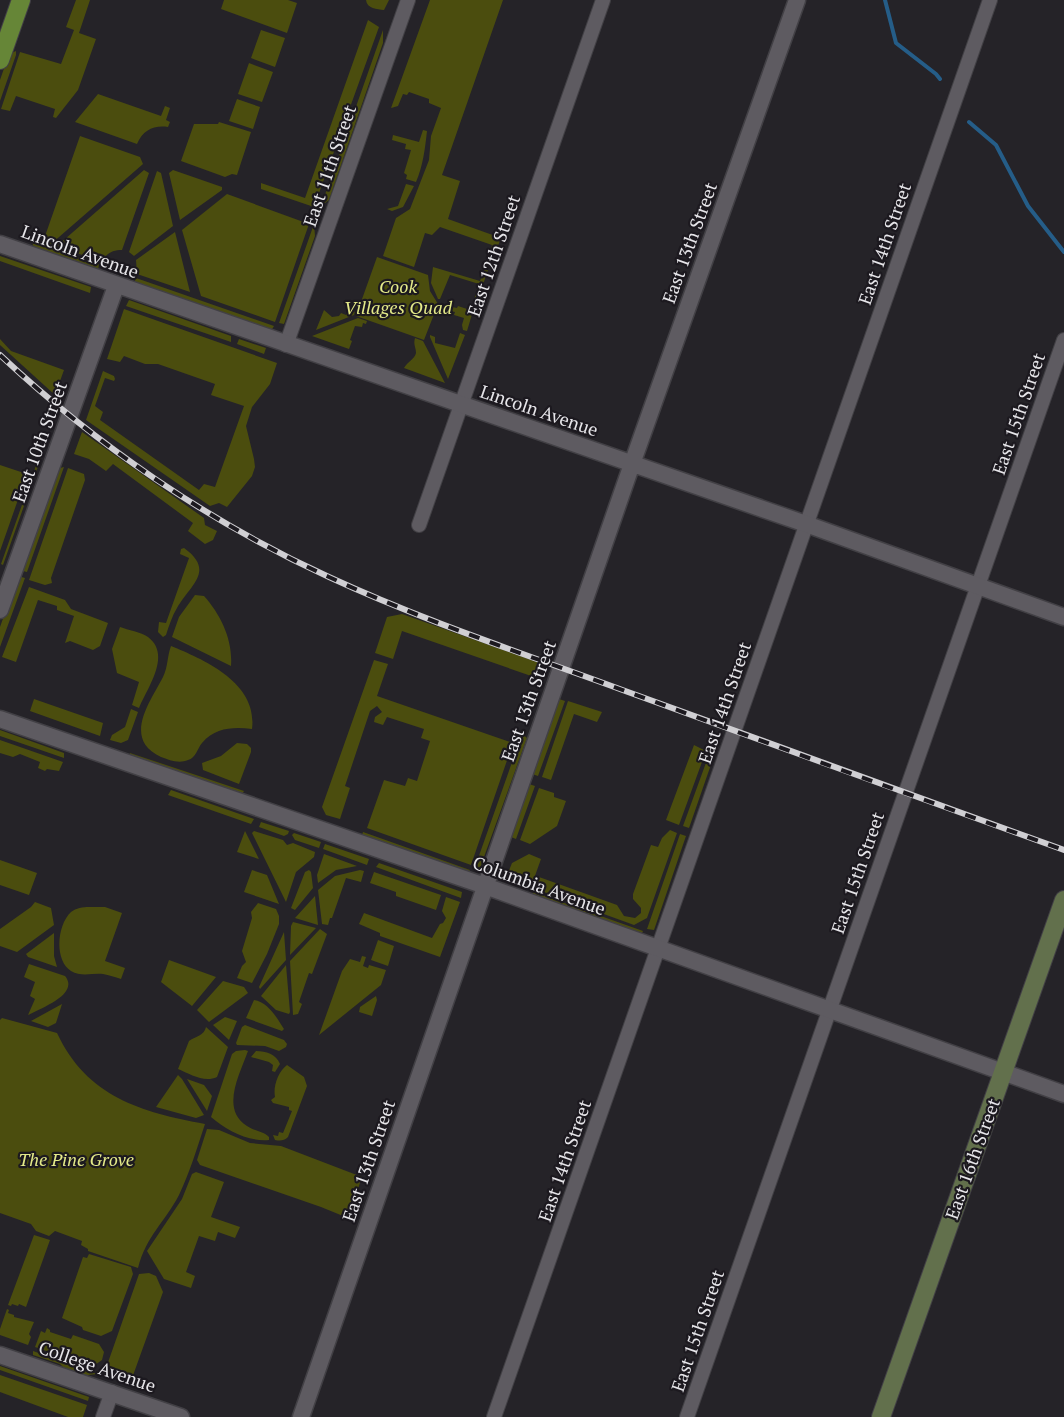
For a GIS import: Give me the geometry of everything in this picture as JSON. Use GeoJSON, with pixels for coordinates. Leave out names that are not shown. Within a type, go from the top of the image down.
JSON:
{"type":"FeatureCollection","features":[{"type":"Feature","properties":{"kind":"main road"},"geometry":{"type":"LineString","coordinates":[[0,60],[21,0]]}},
{"type":"Feature","properties":{"kind":"main road","name":"East 16th Street"},"geometry":{"type":"LineString","coordinates":[[881,1417],[1064,900]]}},
{"type":"Feature","properties":{"kind":"street","name":"East 11th Street"},"geometry":{"type":"LineString","coordinates":[[286,345],[408,0]]}},
{"type":"Feature","properties":{"kind":"street","name":"East 12th Street"},"geometry":{"type":"LineString","coordinates":[[419,525],[603,0]]}},
{"type":"Feature","properties":{"kind":"street","name":"East 13th Street"},"geometry":{"type":"LineString","coordinates":[[302,1417],[632,464],[797,0]]}},
{"type":"Feature","properties":{"kind":"street","name":"East 14th Street"},"geometry":{"type":"LineString","coordinates":[[494,1417],[990,0]]}},
{"type":"Feature","properties":{"kind":"street","name":"Lincoln Avenue"},"geometry":{"type":"LineString","coordinates":[[0,244],[1064,616]]}},
{"type":"Feature","properties":{"kind":"street","name":"East 10th Street"},"geometry":{"type":"LineString","coordinates":[[0,610],[116,286]]}},
{"type":"Feature","properties":{"kind":"street","name":"East 15th Street"},"geometry":{"type":"LineString","coordinates":[[687,1417],[1064,340]]}},
{"type":"Feature","properties":{"kind":"street","name":"Columbia Avenue"},"geometry":{"type":"LineString","coordinates":[[0,719],[485,886],[1064,1094]]}},
{"type":"Feature","properties":{"kind":"street","name":"College Avenue"},"geometry":{"type":"LineString","coordinates":[[0,1354],[181,1417]]}},
{"type":"Feature","properties":{"kind":"street"},"geometry":{"type":"LineString","coordinates":[[104,1417],[112,1392]]}},
{"type":"Feature","properties":{"kind":"green space"},"geometry":{"type":"Polygon","coordinates":[[[76,0],[90,0],[79,33],[96,39],[78,90],[56,118],[53,117],[55,109],[16,96],[10,111],[1,109],[20,52],[61,64],[74,30],[66,27],[76,0]]]}},
{"type":"Feature","properties":{"kind":"green space"},"geometry":{"type":"Polygon","coordinates":[[[224,0],[288,0],[297,3],[287,33],[221,9],[224,0]]]}},
{"type":"Feature","properties":{"kind":"green space"},"geometry":{"type":"Polygon","coordinates":[[[366,0],[389,0],[384,10],[370,7],[366,0]]]}},
{"type":"Feature","properties":{"kind":"green space"},"geometry":{"type":"Polygon","coordinates":[[[430,0],[503,0],[442,175],[460,181],[448,219],[501,238],[494,256],[489,255],[492,245],[440,227],[432,235],[425,233],[414,267],[383,256],[396,218],[410,209],[429,160],[431,136],[441,108],[429,103],[429,99],[409,92],[407,95],[403,94],[398,106],[391,108],[430,0]]]}},
{"type":"Feature","properties":{"kind":"green space"},"geometry":{"type":"Polygon","coordinates":[[[368,20],[379,27],[314,207],[261,189],[261,183],[305,198],[368,20]]]}},
{"type":"Feature","properties":{"kind":"green space"},"geometry":{"type":"Polygon","coordinates":[[[261,30],[285,38],[275,67],[251,58],[261,30]]]}},
{"type":"Feature","properties":{"kind":"green space"},"geometry":{"type":"Polygon","coordinates":[[[383,30],[383,43],[329,200],[321,206],[383,30]]]}},
{"type":"Feature","properties":{"kind":"green space"},"geometry":{"type":"Polygon","coordinates":[[[16,51],[0,101],[0,80],[9,54],[16,51]]]}},
{"type":"Feature","properties":{"kind":"green space"},"geometry":{"type":"Polygon","coordinates":[[[249,63],[273,72],[262,102],[238,94],[249,63]]]}},
{"type":"Feature","properties":{"kind":"green space"},"geometry":{"type":"Polygon","coordinates":[[[98,94],[161,116],[165,106],[170,108],[166,120],[170,122],[168,127],[150,130],[142,135],[137,144],[75,122],[98,94]]]}},
{"type":"Feature","properties":{"kind":"green space"},"geometry":{"type":"Polygon","coordinates":[[[237,99],[260,107],[253,129],[229,121],[237,99]]]}},
{"type":"Feature","properties":{"kind":"green space"},"geometry":{"type":"Polygon","coordinates":[[[219,122],[251,132],[237,175],[232,174],[225,177],[181,161],[194,124],[218,124],[219,122]]]}},
{"type":"Feature","properties":{"kind":"green space"},"geometry":{"type":"Polygon","coordinates":[[[423,130],[427,131],[422,164],[416,182],[406,179],[407,175],[404,173],[411,150],[405,149],[406,144],[392,140],[393,135],[419,142],[423,130]]]}},
{"type":"Feature","properties":{"kind":"green space"},"geometry":{"type":"Polygon","coordinates":[[[80,136],[140,157],[143,164],[51,244],[31,238],[34,236],[44,239],[80,136]]]}},
{"type":"Feature","properties":{"kind":"green space"},"geometry":{"type":"Polygon","coordinates":[[[144,170],[149,173],[122,250],[110,253],[102,262],[57,246],[144,170]]]}},
{"type":"Feature","properties":{"kind":"green space"},"geometry":{"type":"Polygon","coordinates":[[[173,170],[222,187],[222,190],[180,220],[169,173],[173,170]]]}},
{"type":"Feature","properties":{"kind":"green space"},"geometry":{"type":"Polygon","coordinates":[[[157,171],[161,173],[173,226],[134,256],[129,252],[157,171]]]}},
{"type":"Feature","properties":{"kind":"green space"},"geometry":{"type":"Polygon","coordinates":[[[406,184],[414,186],[403,207],[392,211],[387,209],[398,206],[406,184]]]}},
{"type":"Feature","properties":{"kind":"green space"},"geometry":{"type":"Polygon","coordinates":[[[227,194],[309,224],[275,322],[201,296],[182,230],[227,194]]]}},
{"type":"Feature","properties":{"kind":"green space"},"geometry":{"type":"Polygon","coordinates":[[[314,224],[315,236],[284,324],[279,323],[314,224]]]}},
{"type":"Feature","properties":{"kind":"green space"},"geometry":{"type":"Polygon","coordinates":[[[175,232],[190,292],[137,274],[136,260],[175,232]]]}},
{"type":"Feature","properties":{"kind":"green space"},"geometry":{"type":"Polygon","coordinates":[[[32,242],[99,264],[98,270],[34,248],[32,242]]]}},
{"type":"Feature","properties":{"kind":"green space"},"geometry":{"type":"Polygon","coordinates":[[[0,256],[91,287],[90,293],[0,261],[0,256]]]}},
{"type":"Feature","properties":{"kind":"green space","name":"Cook Villages Quad"},"geometry":{"type":"Polygon","coordinates":[[[377,257],[428,275],[430,291],[438,304],[424,340],[356,316],[377,257]]]}},
{"type":"Feature","properties":{"kind":"green space"},"geometry":{"type":"Polygon","coordinates":[[[433,267],[480,281],[485,269],[488,270],[477,302],[474,300],[479,284],[450,275],[438,299],[431,283],[433,267]]]}},
{"type":"Feature","properties":{"kind":"green space"},"geometry":{"type":"Polygon","coordinates":[[[136,278],[274,326],[271,331],[134,283],[136,278]]]}},
{"type":"Feature","properties":{"kind":"green space"},"geometry":{"type":"Polygon","coordinates":[[[129,300],[231,336],[231,342],[126,306],[129,300]]]}},
{"type":"Feature","properties":{"kind":"green space"},"geometry":{"type":"Polygon","coordinates":[[[458,306],[473,311],[467,331],[463,330],[464,318],[454,315],[455,312],[451,311],[452,307],[457,308],[458,306]]]}},
{"type":"Feature","properties":{"kind":"green space"},"geometry":{"type":"Polygon","coordinates":[[[124,309],[277,363],[270,384],[252,407],[246,426],[255,467],[252,476],[227,507],[219,503],[210,506],[86,420],[103,371],[114,376],[114,381],[105,378],[95,406],[103,412],[100,420],[199,490],[204,484],[215,487],[244,406],[211,395],[215,384],[158,364],[145,364],[124,356],[120,362],[107,359],[124,309]]]}},
{"type":"Feature","properties":{"kind":"green space"},"geometry":{"type":"Polygon","coordinates":[[[324,310],[332,317],[339,316],[341,313],[346,315],[349,310],[355,312],[354,315],[316,330],[324,310]]]}},
{"type":"Feature","properties":{"kind":"green space"},"geometry":{"type":"Polygon","coordinates":[[[358,318],[367,321],[362,327],[355,326],[349,349],[312,336],[358,318]]]}},
{"type":"Feature","properties":{"kind":"green space"},"geometry":{"type":"Polygon","coordinates":[[[460,333],[465,335],[448,379],[430,335],[435,337],[435,343],[455,348],[460,333]]]}},
{"type":"Feature","properties":{"kind":"green space"},"geometry":{"type":"Polygon","coordinates":[[[415,338],[423,341],[445,383],[404,368],[415,355],[415,338]]]}},
{"type":"Feature","properties":{"kind":"green space"},"geometry":{"type":"Polygon","coordinates":[[[0,339],[11,351],[64,370],[55,395],[0,345],[0,339]]]}},
{"type":"Feature","properties":{"kind":"green space"},"geometry":{"type":"Polygon","coordinates":[[[239,339],[266,348],[264,354],[237,344],[239,339]]]}},
{"type":"Feature","properties":{"kind":"green space"},"geometry":{"type":"Polygon","coordinates":[[[82,432],[204,518],[205,525],[217,531],[213,540],[205,544],[188,531],[193,523],[113,464],[106,471],[89,459],[74,454],[82,432]]]}},
{"type":"Feature","properties":{"kind":"green space"},"geometry":{"type":"Polygon","coordinates":[[[40,454],[41,458],[3,565],[1,564],[40,454]]]}},
{"type":"Feature","properties":{"kind":"green space"},"geometry":{"type":"Polygon","coordinates":[[[0,465],[27,474],[0,551],[0,465]]]}},
{"type":"Feature","properties":{"kind":"green space"},"geometry":{"type":"Polygon","coordinates":[[[64,467],[27,572],[23,571],[60,468],[64,467]]]}},
{"type":"Feature","properties":{"kind":"green space"},"geometry":{"type":"Polygon","coordinates":[[[68,468],[84,474],[85,480],[51,578],[52,583],[45,585],[29,580],[68,468]]]}},
{"type":"Feature","properties":{"kind":"green space"},"geometry":{"type":"Polygon","coordinates":[[[184,548],[193,556],[199,571],[193,585],[175,611],[166,635],[163,637],[158,632],[159,622],[166,623],[189,558],[180,554],[181,549],[184,548]]]}},
{"type":"Feature","properties":{"kind":"green space"},"geometry":{"type":"Polygon","coordinates":[[[18,576],[25,578],[0,647],[0,627],[18,576]]]}},
{"type":"Feature","properties":{"kind":"green space"},"geometry":{"type":"Polygon","coordinates":[[[29,587],[65,600],[71,609],[108,623],[100,646],[93,650],[70,641],[65,643],[74,616],[57,610],[57,606],[38,600],[16,662],[2,657],[29,587]]]}},
{"type":"Feature","properties":{"kind":"green space"},"geometry":{"type":"Polygon","coordinates":[[[195,595],[204,596],[221,620],[228,637],[231,666],[172,637],[179,617],[195,595]]]}},
{"type":"Feature","properties":{"kind":"green space"},"geometry":{"type":"Polygon","coordinates":[[[402,614],[542,664],[537,678],[402,631],[393,659],[375,653],[387,617],[402,614]]]}},
{"type":"Feature","properties":{"kind":"green space"},"geometry":{"type":"Polygon","coordinates":[[[120,627],[148,637],[155,644],[158,653],[156,672],[139,708],[132,705],[139,682],[117,673],[112,649],[120,627]]]}},
{"type":"Feature","properties":{"kind":"green space"},"geometry":{"type":"Polygon","coordinates":[[[171,646],[199,658],[226,676],[238,686],[247,699],[252,713],[252,729],[232,728],[219,731],[202,743],[193,757],[181,762],[161,757],[149,749],[143,740],[141,730],[146,709],[165,673],[171,646]]]}},
{"type":"Feature","properties":{"kind":"green space"},"geometry":{"type":"Polygon","coordinates":[[[374,660],[388,664],[377,696],[513,743],[471,865],[367,828],[384,780],[405,786],[408,778],[417,781],[430,741],[421,738],[424,729],[387,717],[383,725],[374,722],[375,717],[382,712],[377,706],[370,711],[345,786],[350,788],[340,819],[326,815],[322,807],[374,660]]]}},
{"type":"Feature","properties":{"kind":"green space"},"geometry":{"type":"Polygon","coordinates":[[[34,699],[103,723],[100,736],[30,711],[34,699]]]}},
{"type":"Feature","properties":{"kind":"green space"},"geometry":{"type":"Polygon","coordinates":[[[559,699],[565,701],[538,776],[532,774],[559,699]]]}},
{"type":"Feature","properties":{"kind":"green space"},"geometry":{"type":"Polygon","coordinates":[[[568,701],[602,712],[597,722],[574,714],[551,780],[542,777],[568,701]]]}},
{"type":"Feature","properties":{"kind":"green space"},"geometry":{"type":"Polygon","coordinates":[[[131,709],[138,712],[128,740],[121,743],[110,740],[112,735],[125,727],[131,709]]]}},
{"type":"Feature","properties":{"kind":"green space"},"geometry":{"type":"Polygon","coordinates":[[[0,730],[64,753],[64,758],[0,736],[0,730]]]}},
{"type":"Feature","properties":{"kind":"green space"},"geometry":{"type":"Polygon","coordinates":[[[522,734],[527,738],[480,868],[475,867],[522,734]]]}},
{"type":"Feature","properties":{"kind":"green space"},"geometry":{"type":"Polygon","coordinates":[[[0,740],[63,762],[59,771],[47,769],[45,771],[38,768],[40,762],[20,754],[13,757],[0,753],[0,740]]]}},
{"type":"Feature","properties":{"kind":"green space"},"geometry":{"type":"Polygon","coordinates":[[[237,743],[247,744],[251,748],[239,784],[203,770],[202,763],[221,756],[237,743]]]}},
{"type":"Feature","properties":{"kind":"green space"},"geometry":{"type":"Polygon","coordinates":[[[694,745],[706,751],[679,825],[666,820],[694,745]]]}},
{"type":"Feature","properties":{"kind":"green space"},"geometry":{"type":"Polygon","coordinates":[[[711,749],[715,753],[689,828],[683,826],[711,749]]]}},
{"type":"Feature","properties":{"kind":"green space"},"geometry":{"type":"Polygon","coordinates":[[[130,753],[244,791],[242,794],[129,757],[130,753]]]}},
{"type":"Feature","properties":{"kind":"green space"},"geometry":{"type":"Polygon","coordinates":[[[529,784],[535,786],[516,839],[511,837],[529,784]]]}},
{"type":"Feature","properties":{"kind":"green space"},"geometry":{"type":"Polygon","coordinates":[[[539,788],[554,793],[554,797],[566,801],[557,826],[530,844],[520,840],[539,788]]]}},
{"type":"Feature","properties":{"kind":"green space"},"geometry":{"type":"Polygon","coordinates":[[[171,790],[254,819],[251,824],[168,795],[171,790]]]}},
{"type":"Feature","properties":{"kind":"green space"},"geometry":{"type":"Polygon","coordinates":[[[261,822],[289,831],[288,834],[284,836],[259,827],[261,822]]]}},
{"type":"Feature","properties":{"kind":"green space"},"geometry":{"type":"Polygon","coordinates":[[[670,830],[677,833],[647,918],[634,925],[535,889],[539,877],[617,905],[624,916],[635,918],[641,913],[641,908],[633,899],[633,894],[651,845],[658,847],[662,838],[670,830]]]}},
{"type":"Feature","properties":{"kind":"green space"},"geometry":{"type":"Polygon","coordinates":[[[245,831],[259,859],[237,852],[245,831]]]}},
{"type":"Feature","properties":{"kind":"green space"},"geometry":{"type":"Polygon","coordinates":[[[254,831],[283,840],[287,845],[293,843],[315,852],[314,857],[296,872],[286,902],[252,833],[254,831]]]}},
{"type":"Feature","properties":{"kind":"green space"},"geometry":{"type":"Polygon","coordinates":[[[363,832],[470,870],[467,875],[361,838],[363,832]]]}},
{"type":"Feature","properties":{"kind":"green space"},"geometry":{"type":"Polygon","coordinates":[[[294,833],[321,842],[319,848],[295,840],[292,835],[294,833]]]}},
{"type":"Feature","properties":{"kind":"green space"},"geometry":{"type":"Polygon","coordinates":[[[680,834],[686,836],[654,930],[647,929],[680,834]]]}},
{"type":"Feature","properties":{"kind":"green space"},"geometry":{"type":"Polygon","coordinates":[[[325,844],[369,859],[367,865],[323,849],[325,844]]]}},
{"type":"Feature","properties":{"kind":"green space"},"geometry":{"type":"Polygon","coordinates":[[[324,854],[357,866],[336,870],[318,883],[317,875],[324,854]]]}},
{"type":"Feature","properties":{"kind":"green space"},"geometry":{"type":"Polygon","coordinates":[[[529,854],[541,859],[531,887],[506,878],[512,863],[529,854]]]}},
{"type":"Feature","properties":{"kind":"green space"},"geometry":{"type":"Polygon","coordinates":[[[0,860],[37,873],[29,895],[0,885],[0,860]]]}},
{"type":"Feature","properties":{"kind":"green space"},"geometry":{"type":"Polygon","coordinates":[[[379,863],[462,892],[461,898],[376,867],[379,863]]]}},
{"type":"Feature","properties":{"kind":"green space"},"geometry":{"type":"Polygon","coordinates":[[[252,870],[267,875],[279,904],[244,892],[252,870]]]}},
{"type":"Feature","properties":{"kind":"green space"},"geometry":{"type":"Polygon","coordinates":[[[309,870],[313,888],[295,910],[291,908],[305,872],[309,870]]]}},
{"type":"Feature","properties":{"kind":"green space"},"geometry":{"type":"Polygon","coordinates":[[[364,871],[361,882],[346,878],[332,918],[328,925],[322,924],[318,890],[335,876],[364,871]]]}},
{"type":"Feature","properties":{"kind":"green space"},"geometry":{"type":"Polygon","coordinates":[[[374,872],[441,895],[436,910],[396,896],[396,892],[370,883],[374,872]]]}},
{"type":"Feature","properties":{"kind":"green space"},"geometry":{"type":"Polygon","coordinates":[[[533,892],[643,931],[640,937],[531,898],[533,892]]]}},
{"type":"Feature","properties":{"kind":"green space"},"geometry":{"type":"Polygon","coordinates":[[[315,896],[318,925],[295,918],[315,896]]]}},
{"type":"Feature","properties":{"kind":"green space"},"geometry":{"type":"Polygon","coordinates":[[[446,897],[460,902],[440,957],[380,936],[380,933],[359,924],[364,913],[432,938],[446,918],[442,911],[446,897]]]}},
{"type":"Feature","properties":{"kind":"green space"},"geometry":{"type":"Polygon","coordinates":[[[35,902],[51,908],[54,925],[17,952],[0,946],[0,929],[35,902]]]}},
{"type":"Feature","properties":{"kind":"green space"},"geometry":{"type":"Polygon","coordinates":[[[258,903],[276,909],[279,924],[252,983],[237,978],[246,962],[242,951],[252,918],[251,912],[258,903]]]}},
{"type":"Feature","properties":{"kind":"green space"},"geometry":{"type":"Polygon","coordinates":[[[105,907],[122,913],[105,961],[125,968],[121,979],[103,974],[75,973],[66,966],[60,951],[60,933],[71,912],[82,908],[105,907]]]}},
{"type":"Feature","properties":{"kind":"green space"},"geometry":{"type":"Polygon","coordinates":[[[293,922],[316,928],[290,955],[291,926],[293,922]]]}},
{"type":"Feature","properties":{"kind":"green space"},"geometry":{"type":"Polygon","coordinates":[[[320,929],[327,934],[312,974],[309,973],[299,1002],[302,1004],[298,1014],[293,1015],[290,961],[320,929]]]}},
{"type":"Feature","properties":{"kind":"green space"},"geometry":{"type":"Polygon","coordinates":[[[284,932],[286,960],[260,989],[259,987],[284,932]]]}},
{"type":"Feature","properties":{"kind":"green space"},"geometry":{"type":"Polygon","coordinates":[[[54,933],[54,956],[57,967],[28,957],[26,954],[54,933]]]}},
{"type":"Feature","properties":{"kind":"green space"},"geometry":{"type":"Polygon","coordinates":[[[378,940],[394,946],[388,966],[371,960],[378,940]]]}},
{"type":"Feature","properties":{"kind":"green space"},"geometry":{"type":"Polygon","coordinates":[[[362,956],[366,957],[363,966],[368,968],[369,965],[386,970],[381,985],[319,1035],[342,971],[350,959],[360,962],[362,956]]]}},
{"type":"Feature","properties":{"kind":"green space"},"geometry":{"type":"Polygon","coordinates":[[[169,960],[216,977],[192,1006],[161,982],[169,960]]]}},
{"type":"Feature","properties":{"kind":"green space"},"geometry":{"type":"Polygon","coordinates":[[[29,964],[65,976],[68,983],[67,989],[57,1000],[28,1015],[35,999],[30,996],[35,982],[24,977],[29,964]]]}},
{"type":"Feature","properties":{"kind":"green space"},"geometry":{"type":"Polygon","coordinates":[[[286,965],[289,1014],[276,1010],[261,996],[286,965]]]}},
{"type":"Feature","properties":{"kind":"green space"},"geometry":{"type":"Polygon","coordinates":[[[223,981],[244,987],[248,993],[209,1022],[197,1010],[223,981]]]}},
{"type":"Feature","properties":{"kind":"green space"},"geometry":{"type":"Polygon","coordinates":[[[376,996],[372,1016],[359,1012],[360,1007],[376,996]]]}},
{"type":"Feature","properties":{"kind":"green space"},"geometry":{"type":"Polygon","coordinates":[[[254,1000],[264,1004],[272,1011],[284,1029],[282,1031],[246,1018],[254,1000]]]}},
{"type":"Feature","properties":{"kind":"green space"},"geometry":{"type":"Polygon","coordinates":[[[62,1004],[56,1023],[48,1027],[31,1021],[62,1004]]]}},
{"type":"Feature","properties":{"kind":"green space"},"geometry":{"type":"Polygon","coordinates":[[[225,1017],[237,1021],[229,1040],[213,1025],[225,1017]]]}},
{"type":"Feature","properties":{"kind":"green space","name":"The Pine Grove"},"geometry":{"type":"Polygon","coordinates":[[[2,1018],[57,1033],[69,1055],[84,1073],[100,1087],[118,1098],[159,1114],[205,1124],[179,1195],[151,1238],[138,1268],[88,1251],[81,1245],[82,1241],[55,1231],[49,1236],[36,1231],[31,1224],[0,1213],[0,1020],[2,1018]]]}},
{"type":"Feature","properties":{"kind":"green space"},"geometry":{"type":"Polygon","coordinates":[[[245,1025],[284,1040],[286,1047],[279,1051],[265,1046],[237,1045],[242,1027],[245,1025]]]}},
{"type":"Feature","properties":{"kind":"green space"},"geometry":{"type":"Polygon","coordinates":[[[206,1027],[228,1047],[217,1077],[212,1079],[197,1077],[178,1069],[189,1041],[202,1034],[206,1027]]]}},
{"type":"Feature","properties":{"kind":"green space"},"geometry":{"type":"Polygon","coordinates":[[[248,1051],[234,1091],[235,1110],[239,1119],[247,1126],[267,1135],[269,1140],[253,1139],[238,1134],[211,1117],[232,1054],[248,1051]]]}},
{"type":"Feature","properties":{"kind":"green space"},"geometry":{"type":"Polygon","coordinates":[[[256,1051],[267,1052],[276,1058],[280,1064],[275,1072],[272,1071],[273,1065],[269,1062],[251,1057],[256,1051]]]}},
{"type":"Feature","properties":{"kind":"green space"},"geometry":{"type":"Polygon","coordinates":[[[287,1065],[304,1077],[307,1086],[288,1137],[275,1140],[273,1135],[278,1136],[279,1132],[283,1133],[292,1111],[289,1107],[273,1103],[271,1100],[275,1097],[279,1075],[287,1065]]]}},
{"type":"Feature","properties":{"kind":"green space"},"geometry":{"type":"Polygon","coordinates":[[[178,1075],[204,1115],[196,1118],[156,1107],[178,1075]]]}},
{"type":"Feature","properties":{"kind":"green space"},"geometry":{"type":"Polygon","coordinates":[[[187,1079],[204,1085],[212,1096],[207,1111],[187,1079]]]}},
{"type":"Feature","properties":{"kind":"green space"},"geometry":{"type":"Polygon","coordinates":[[[207,1129],[219,1130],[250,1143],[281,1146],[362,1177],[348,1218],[200,1165],[197,1160],[207,1129]]]}},
{"type":"Feature","properties":{"kind":"green space"},"geometry":{"type":"Polygon","coordinates":[[[196,1172],[224,1182],[211,1217],[240,1227],[235,1238],[218,1232],[215,1241],[199,1236],[186,1272],[195,1276],[191,1288],[164,1279],[147,1251],[182,1199],[192,1174],[196,1172]]]}},
{"type":"Feature","properties":{"kind":"green space"},"geometry":{"type":"Polygon","coordinates":[[[34,1235],[50,1240],[26,1307],[19,1304],[18,1306],[8,1305],[34,1235]]]}},
{"type":"Feature","properties":{"kind":"green space"},"geometry":{"type":"Polygon","coordinates":[[[89,1254],[131,1267],[133,1274],[112,1331],[101,1336],[83,1330],[82,1327],[62,1318],[83,1257],[87,1258],[89,1254]]]}},
{"type":"Feature","properties":{"kind":"green space"},"geometry":{"type":"Polygon","coordinates":[[[149,1273],[156,1276],[163,1292],[131,1381],[105,1371],[139,1274],[149,1273]]]}},
{"type":"Feature","properties":{"kind":"green space"},"geometry":{"type":"Polygon","coordinates":[[[7,1309],[8,1313],[14,1317],[34,1322],[29,1334],[31,1337],[28,1345],[0,1335],[7,1309]]]}},
{"type":"Feature","properties":{"kind":"green space"},"geometry":{"type":"Polygon","coordinates":[[[47,1328],[50,1332],[71,1339],[73,1335],[99,1344],[104,1352],[102,1360],[92,1367],[35,1347],[41,1331],[45,1333],[47,1328]]]}},
{"type":"Feature","properties":{"kind":"green space"},"geometry":{"type":"Polygon","coordinates":[[[33,1351],[97,1374],[79,1376],[60,1364],[33,1355],[33,1351]]]}},
{"type":"Feature","properties":{"kind":"green space"},"geometry":{"type":"Polygon","coordinates":[[[0,1366],[89,1397],[88,1401],[0,1370],[0,1366]]]}},
{"type":"Feature","properties":{"kind":"green space"},"geometry":{"type":"Polygon","coordinates":[[[0,1375],[87,1405],[83,1417],[68,1417],[0,1392],[0,1375]]]}},
{"type":"Feature","properties":{"kind":"waterway"},"geometry":{"type":"LineString","coordinates":[[885,0],[896,43],[940,79]]}},
{"type":"Feature","properties":{"kind":"waterway"},"geometry":{"type":"LineString","coordinates":[[969,122],[996,145],[1028,206],[1064,252]]}},
{"type":"Feature","properties":{"kind":"railway"},"geometry":{"type":"LineString","coordinates":[[0,355],[75,420],[156,479],[240,532],[329,577],[477,638],[1064,850]]}}]}
